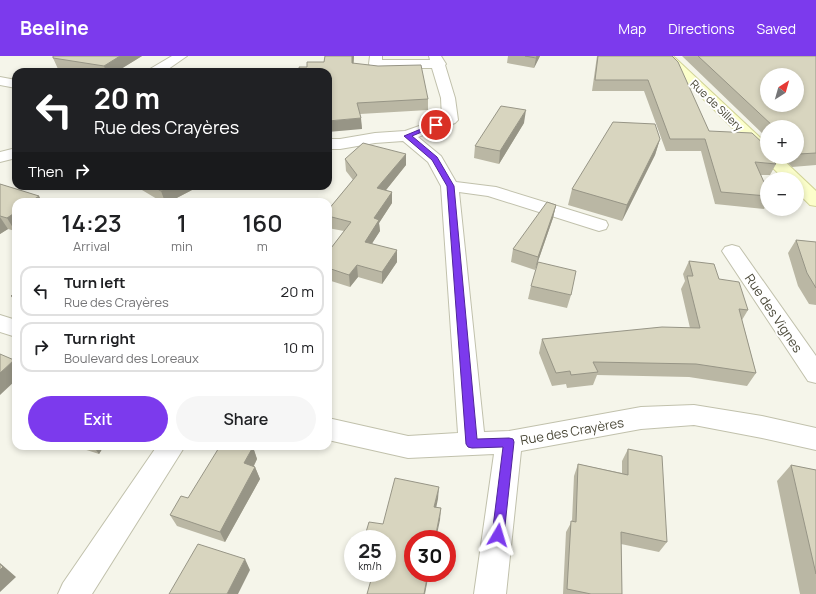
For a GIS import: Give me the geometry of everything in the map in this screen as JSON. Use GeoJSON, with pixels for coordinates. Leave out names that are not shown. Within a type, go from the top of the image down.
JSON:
{"type":"FeatureCollection","features":[{"type":"Feature","properties":{"kind":"street"},"geometry":{"type":"LineString","coordinates":[[163,68],[181,56]]}},
{"type":"Feature","properties":{"kind":"street"},"geometry":{"type":"LineString","coordinates":[[332,144],[375,138],[407,136],[450,120],[448,98],[437,60],[376,64],[376,56]]}},
{"type":"Feature","properties":{"kind":"street","name":"Rue de Sillery"},"geometry":{"type":"LineString","coordinates":[[666,56],[760,146]]}},
{"type":"Feature","properties":{"kind":"street"},"geometry":{"type":"LineString","coordinates":[[0,80],[12,83]]}},
{"type":"Feature","properties":{"kind":"street"},"geometry":{"type":"LineString","coordinates":[[407,136],[435,159],[450,186],[472,444]]}},
{"type":"Feature","properties":{"kind":"street"},"geometry":{"type":"LineString","coordinates":[[0,157],[12,154]]}},
{"type":"Feature","properties":{"kind":"street"},"geometry":{"type":"LineString","coordinates":[[778,164],[787,172]]}},
{"type":"Feature","properties":{"kind":"street"},"geometry":{"type":"LineString","coordinates":[[450,186],[490,191],[599,225]]}},
{"type":"Feature","properties":{"kind":"street"},"geometry":{"type":"LineString","coordinates":[[804,189],[816,201]]}},
{"type":"Feature","properties":{"kind":"street","name":"Rue des Vignes"},"geometry":{"type":"LineString","coordinates":[[732,251],[816,374]]}},
{"type":"Feature","properties":{"kind":"street"},"geometry":{"type":"LineString","coordinates":[[0,323],[12,328]]}},
{"type":"Feature","properties":{"kind":"street","name":"Rue des Crayères"},"geometry":{"type":"LineString","coordinates":[[332,430],[408,447],[509,442],[641,418],[694,415],[762,427],[816,439]]}},
{"type":"Feature","properties":{"kind":"street"},"geometry":{"type":"LineString","coordinates":[[490,594],[509,442]]}},
{"type":"Feature","properties":{"kind":"street"},"geometry":{"type":"LineString","coordinates":[[74,594],[169,450]]}},
{"type":"Feature","properties":{"kind":"building"},"geometry":{"type":"Polygon","coordinates":[[[53,56],[120,56],[104,66],[53,58],[53,56]]]}},
{"type":"Feature","properties":{"kind":"building"},"geometry":{"type":"Polygon","coordinates":[[[325,56],[352,56],[352,63],[378,66],[421,65],[428,99],[357,103],[361,118],[332,121],[332,68],[299,67],[307,67],[307,62],[324,62],[325,56]]]}},
{"type":"Feature","properties":{"kind":"building"},"geometry":{"type":"Polygon","coordinates":[[[525,56],[537,56],[536,58],[525,56]]]}},
{"type":"Feature","properties":{"kind":"building"},"geometry":{"type":"Polygon","coordinates":[[[598,56],[672,56],[678,62],[709,131],[752,133],[760,140],[760,162],[755,162],[760,173],[760,195],[721,192],[705,139],[670,139],[648,80],[595,80],[598,56]]]}},
{"type":"Feature","properties":{"kind":"building"},"geometry":{"type":"Polygon","coordinates":[[[698,56],[816,56],[816,153],[804,154],[804,120],[767,120],[698,56]]]}},
{"type":"Feature","properties":{"kind":"building"},"geometry":{"type":"Polygon","coordinates":[[[501,106],[526,110],[500,151],[475,146],[501,106]]]}},
{"type":"Feature","properties":{"kind":"building"},"geometry":{"type":"Polygon","coordinates":[[[613,122],[655,124],[660,139],[627,205],[572,189],[613,122]]]}},
{"type":"Feature","properties":{"kind":"building"},"geometry":{"type":"Polygon","coordinates":[[[363,143],[406,154],[377,188],[392,192],[374,218],[379,220],[365,242],[397,250],[382,272],[357,265],[349,275],[332,269],[332,247],[351,222],[332,217],[332,205],[357,175],[345,159],[363,143]]]}},
{"type":"Feature","properties":{"kind":"building"},"geometry":{"type":"Polygon","coordinates":[[[0,184],[12,188],[12,190],[20,190],[39,196],[36,198],[12,198],[12,215],[7,218],[0,216],[0,184]]]}},
{"type":"Feature","properties":{"kind":"building"},"geometry":{"type":"Polygon","coordinates":[[[547,202],[556,205],[538,257],[513,249],[547,202]]]}},
{"type":"Feature","properties":{"kind":"building"},"geometry":{"type":"Polygon","coordinates":[[[796,240],[816,242],[816,288],[807,273],[796,240]]]}},
{"type":"Feature","properties":{"kind":"building"},"geometry":{"type":"Polygon","coordinates":[[[689,261],[714,264],[719,279],[739,282],[748,310],[739,309],[756,373],[696,364],[593,362],[598,372],[571,375],[570,371],[556,373],[542,339],[662,327],[700,328],[687,276],[693,276],[689,261]]]}},
{"type":"Feature","properties":{"kind":"building"},"geometry":{"type":"Polygon","coordinates":[[[538,262],[576,271],[571,295],[531,286],[538,262]]]}},
{"type":"Feature","properties":{"kind":"building"},"geometry":{"type":"Polygon","coordinates":[[[0,354],[12,359],[12,362],[0,373],[0,354]]]}},
{"type":"Feature","properties":{"kind":"building"},"geometry":{"type":"Polygon","coordinates":[[[628,449],[662,456],[667,542],[621,532],[622,594],[591,594],[567,589],[571,521],[576,522],[578,464],[628,475],[628,449]]]}},
{"type":"Feature","properties":{"kind":"building"},"geometry":{"type":"Polygon","coordinates":[[[218,450],[251,450],[244,463],[255,467],[220,532],[170,515],[181,496],[188,498],[218,450]]]}},
{"type":"Feature","properties":{"kind":"building"},"geometry":{"type":"Polygon","coordinates":[[[791,465],[816,470],[816,574],[791,465]]]}},
{"type":"Feature","properties":{"kind":"building"},"geometry":{"type":"Polygon","coordinates":[[[395,478],[439,487],[434,507],[441,508],[437,530],[404,530],[404,582],[426,582],[424,594],[367,594],[370,582],[396,582],[396,530],[367,530],[369,522],[383,524],[395,478]]]}},
{"type":"Feature","properties":{"kind":"building"},"geometry":{"type":"Polygon","coordinates":[[[198,544],[245,559],[227,594],[169,594],[198,544]]]}},
{"type":"Feature","properties":{"kind":"route"},"geometry":{"type":"LineString","coordinates":[[436,125],[407,136],[435,159],[450,186],[472,444],[509,442],[498,535]]}}]}
